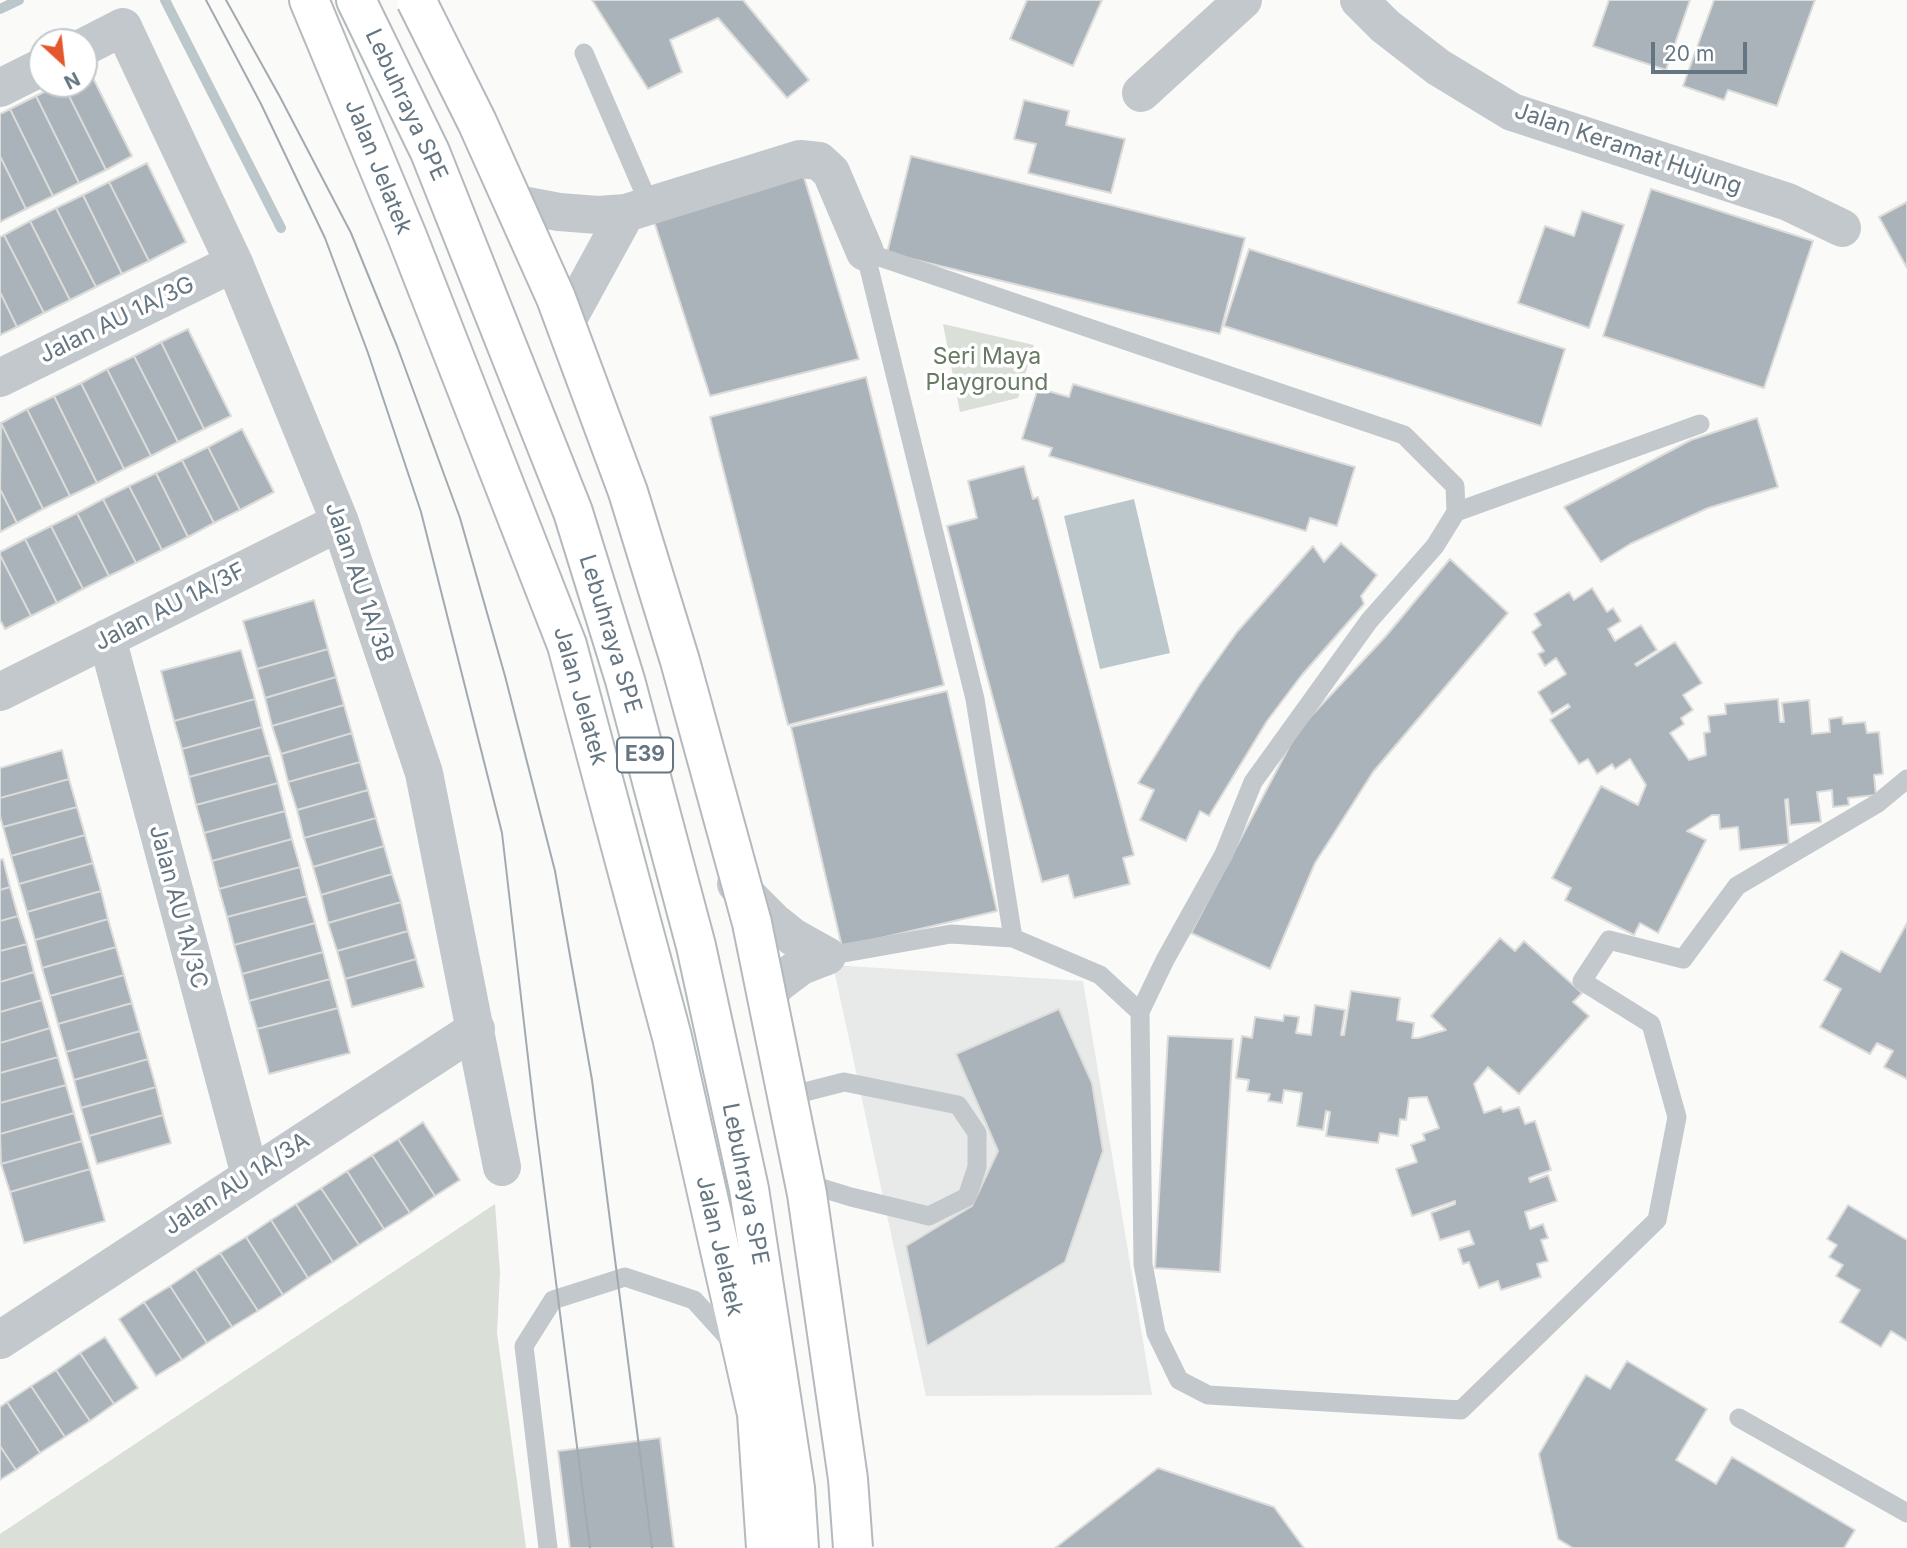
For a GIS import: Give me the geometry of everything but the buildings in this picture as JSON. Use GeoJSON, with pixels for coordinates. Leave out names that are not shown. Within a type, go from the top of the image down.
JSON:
{"type":"FeatureCollection","features":[{"type":"Feature","properties":{"kind":"main road","name":"Jalan Jelatek"},"geometry":{"type":"LineString","coordinates":[[309,0],[407,236],[567,645],[672,1037],[744,1354],[757,1414],[766,1548]]}},
{"type":"Feature","properties":{"kind":"main road","name":"Lebuhraya SPE"},"geometry":{"type":"LineString","coordinates":[[356,0],[430,152],[573,512],[625,680],[696,946],[750,1189],[795,1488],[799,1548]]}},
{"type":"Feature","properties":{"kind":"main road","name":"E39"},"geometry":{"type":"LineString","coordinates":[[416,0],[477,122],[556,298],[628,492],[680,661],[752,922],[807,1194],[848,1479],[851,1548]]}},
{"type":"Feature","properties":{"kind":"main road"},"geometry":{"type":"LineString","coordinates":[[422,0],[522,205],[568,319],[623,480],[694,716],[783,1056],[840,1450],[844,1510],[851,1548]]}},
{"type":"Feature","properties":{"kind":"street"},"geometry":{"type":"LineString","coordinates":[[1141,93],[1243,0]]}},
{"type":"Feature","properties":{"kind":"street","name":"Jalan Keramat Hujung"},"geometry":{"type":"LineString","coordinates":[[1359,0],[1385,26],[1438,67],[1512,111],[1788,202],[1842,228]]}},
{"type":"Feature","properties":{"kind":"street","name":"Jalan AU 1A/3B"},"geometry":{"type":"LineString","coordinates":[[98,40],[123,27],[234,263],[340,522],[424,773],[502,1167]]}},
{"type":"Feature","properties":{"kind":"street"},"geometry":{"type":"LineString","coordinates":[[0,88],[28,74]]}},
{"type":"Feature","properties":{"kind":"street"},"geometry":{"type":"LineString","coordinates":[[522,205],[559,212],[598,215],[638,210],[800,159],[819,161],[831,172],[865,253]]}},
{"type":"Feature","properties":{"kind":"street"},"geometry":{"type":"LineString","coordinates":[[568,319],[638,210]]}},
{"type":"Feature","properties":{"kind":"street","name":"Jalan AU 1A/3G"},"geometry":{"type":"LineString","coordinates":[[0,378],[234,263]]}},
{"type":"Feature","properties":{"kind":"street","name":"Jalan AU 1A/3F"},"geometry":{"type":"LineString","coordinates":[[0,692],[340,522]]}},
{"type":"Feature","properties":{"kind":"street","name":"Jalan AU 1A/3C"},"geometry":{"type":"LineString","coordinates":[[107,638],[250,1175]]}},
{"type":"Feature","properties":{"kind":"street"},"geometry":{"type":"LineString","coordinates":[[736,884],[793,937],[827,956]]}},
{"type":"Feature","properties":{"kind":"street"},"geometry":{"type":"LineString","coordinates":[[767,998],[777,984],[801,966],[827,956]]}},
{"type":"Feature","properties":{"kind":"street","name":"Jalan AU 1A/3A"},"geometry":{"type":"LineString","coordinates":[[0,1339],[476,1028]]}},
{"type":"Feature","properties":{"kind":"lane"},"geometry":{"type":"LineString","coordinates":[[584,53],[638,210]]}},
{"type":"Feature","properties":{"kind":"lane"},"geometry":{"type":"LineString","coordinates":[[865,253],[1404,435],[1455,486],[1456,512],[1434,546],[1369,621],[1254,782],[1224,853],[1165,960],[1140,1012],[1143,1265],[1156,1333],[1179,1380],[1208,1395],[1461,1410],[1657,1220],[1676,1117],[1651,1024],[1582,981],[1609,940],[1683,959],[1737,886],[1878,803],[1907,779]]}},
{"type":"Feature","properties":{"kind":"lane"},"geometry":{"type":"LineString","coordinates":[[865,253],[975,699],[1013,938]]}},
{"type":"Feature","properties":{"kind":"lane"},"geometry":{"type":"LineString","coordinates":[[1456,512],[1700,424]]}},
{"type":"Feature","properties":{"kind":"lane"},"geometry":{"type":"LineString","coordinates":[[827,956],[951,934],[1013,938],[1100,975],[1140,1012]]}},
{"type":"Feature","properties":{"kind":"lane"},"geometry":{"type":"LineString","coordinates":[[789,1096],[844,1083],[958,1105],[976,1133],[977,1167],[967,1196],[929,1216],[851,1197],[801,1181]]}},
{"type":"Feature","properties":{"kind":"lane"},"geometry":{"type":"LineString","coordinates":[[548,1548],[524,1346],[553,1300],[625,1277],[694,1300],[744,1354]]}},
{"type":"Feature","properties":{"kind":"lane"},"geometry":{"type":"LineString","coordinates":[[1739,1418],[1907,1513]]}},
{"type":"Feature","properties":{"kind":"shaded area"},"geometry":{"type":"Polygon","coordinates":[[[1134,499],[1170,653],[1100,669],[1064,516],[1134,499]]]}},
{"type":"Feature","properties":{"kind":"shaded area"},"geometry":{"type":"Polygon","coordinates":[[[833,965],[1083,981],[1152,1395],[926,1396],[833,965]]]}},
{"type":"Feature","properties":{"kind":"green space","name":"Seri Maya Playground"},"geometry":{"type":"Polygon","coordinates":[[[943,324],[1034,345],[1018,398],[960,412],[943,324]]]}},
{"type":"Feature","properties":{"kind":"green space"},"geometry":{"type":"Polygon","coordinates":[[[495,1204],[500,1272],[497,1333],[526,1548],[0,1548],[0,1534],[495,1204]]]}},
{"type":"Feature","properties":{"kind":"waterway"},"geometry":{"type":"LineString","coordinates":[[0,9],[19,0]]}},
{"type":"Feature","properties":{"kind":"waterway"},"geometry":{"type":"LineString","coordinates":[[165,0],[281,228]]}},
{"type":"Feature","properties":{"kind":"tram line"},"geometry":{"type":"LineString","coordinates":[[206,0],[261,104],[325,238],[368,353],[421,512],[502,833],[590,1548]]}},
{"type":"Feature","properties":{"kind":"tram line"},"geometry":{"type":"LineString","coordinates":[[226,0],[351,233],[397,346],[460,518],[505,676],[555,871],[592,1080],[652,1548]]}}]}
